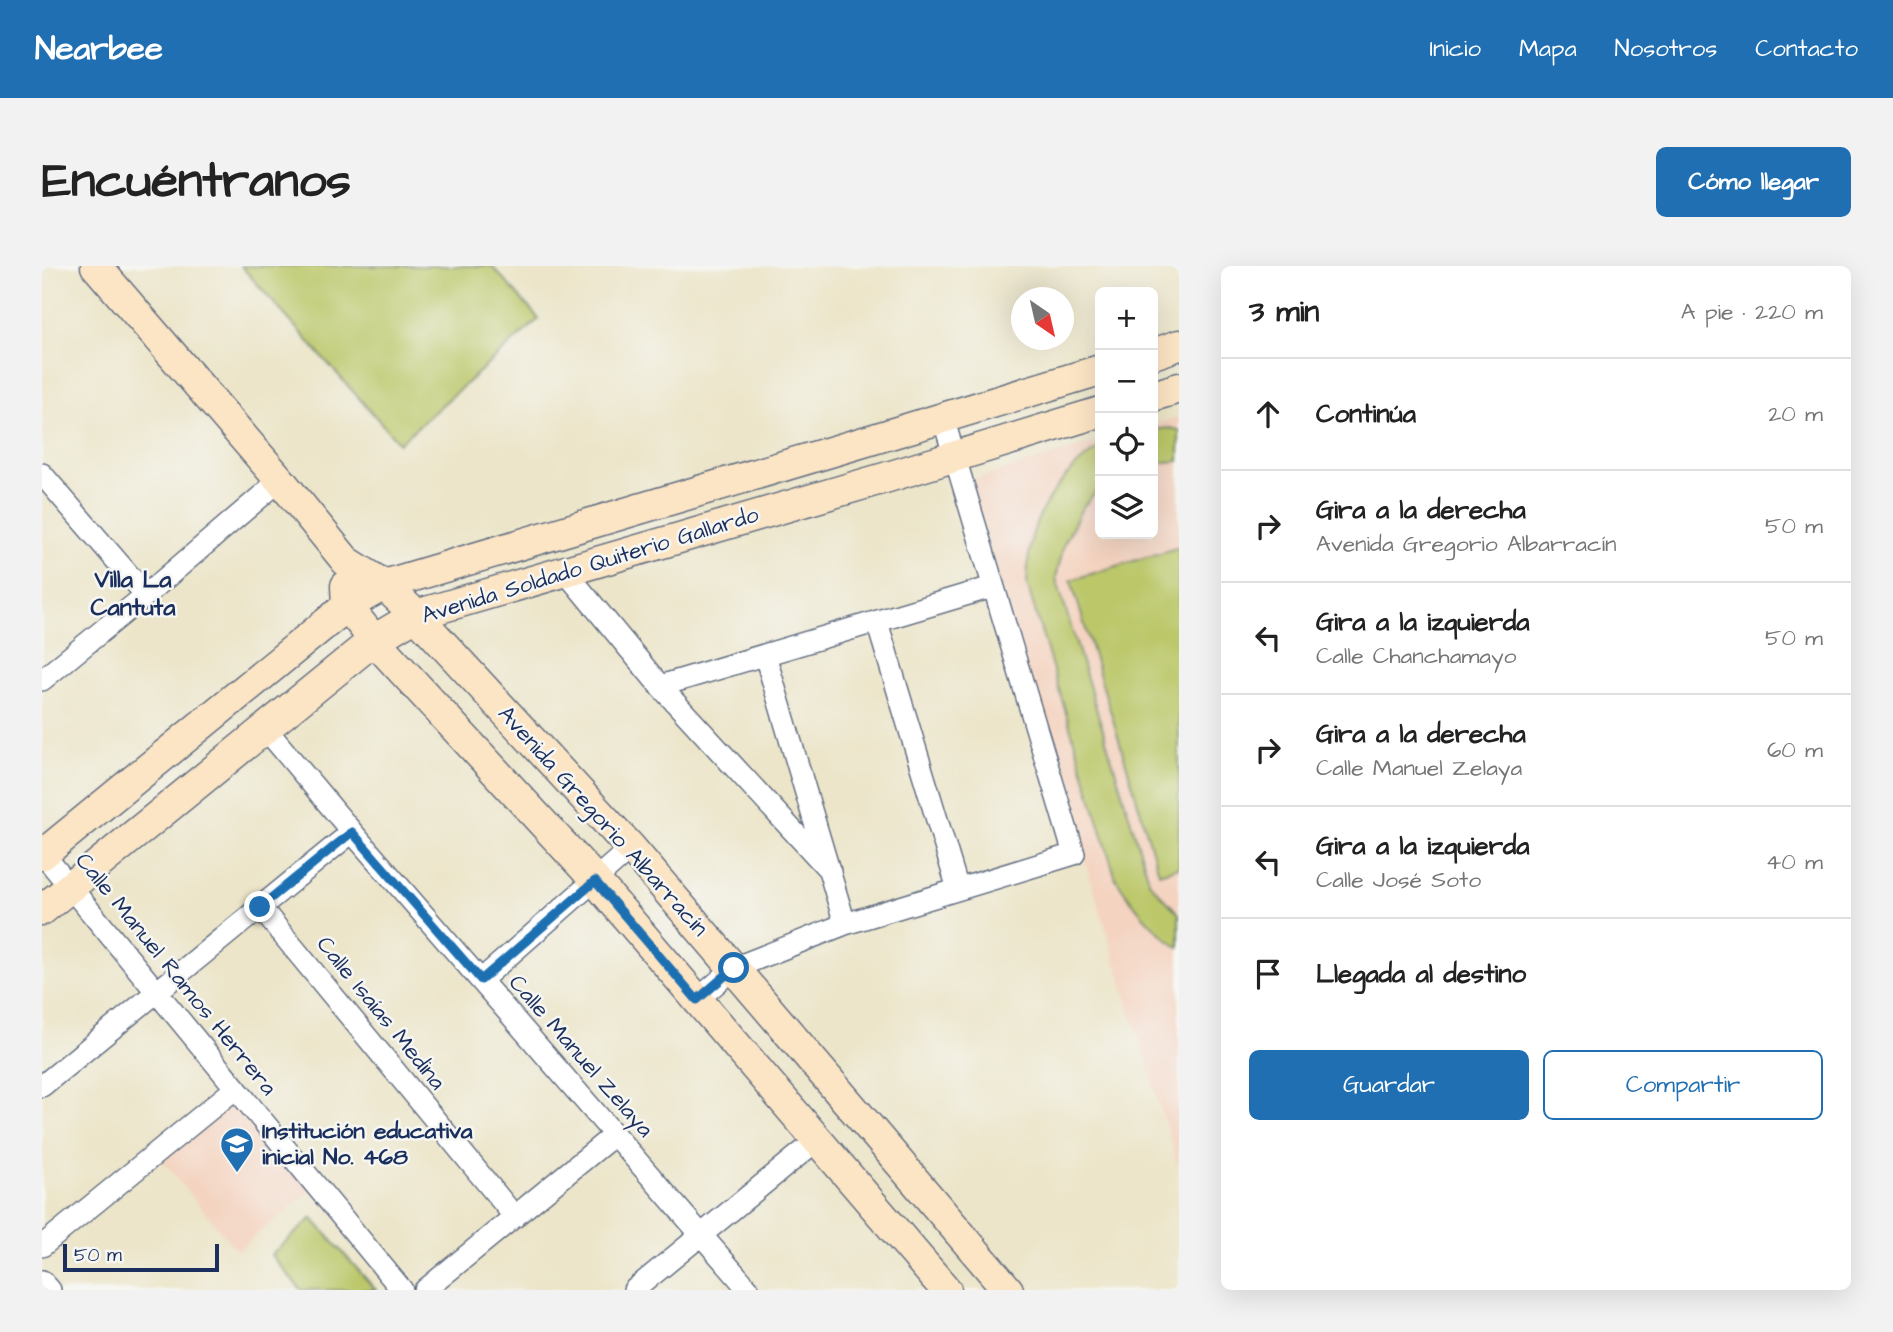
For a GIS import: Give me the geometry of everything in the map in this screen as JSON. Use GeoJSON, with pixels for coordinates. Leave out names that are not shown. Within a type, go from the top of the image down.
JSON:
{"type":"FeatureCollection","features":[{"type":"Feature","properties":{"kind":"street","name":"Avenida Gregorio Albarracín"},"geometry":{"type":"LineString","coordinates":[[96,266],[281,480],[346,561],[384,585],[416,615],[631,848],[1009,1290]]}},
{"type":"Feature","properties":{"kind":"street"},"geometry":{"type":"LineString","coordinates":[[1158,352],[1179,345]]}},
{"type":"Feature","properties":{"kind":"street","name":"Avenida Soldado Quiterio Gallardo"},"geometry":{"type":"LineString","coordinates":[[43,854],[347,606],[384,585],[1095,372]]}},
{"type":"Feature","properties":{"kind":"street"},"geometry":{"type":"LineString","coordinates":[[1158,394],[1179,388]]}},
{"type":"Feature","properties":{"kind":"street","name":"Avenida Soldado Quiterio Gallardo"},"geometry":{"type":"LineString","coordinates":[[42,910],[374,640],[416,615],[1097,413]]}},
{"type":"Feature","properties":{"kind":"street"},"geometry":{"type":"LineString","coordinates":[[697,1000],[734,968],[845,923],[1074,855],[943,418]]}},
{"type":"Feature","properties":{"kind":"street"},"geometry":{"type":"LineString","coordinates":[[42,474],[146,595]]}},
{"type":"Feature","properties":{"kind":"street"},"geometry":{"type":"LineString","coordinates":[[44,673],[146,595],[281,480]]}},
{"type":"Feature","properties":{"kind":"street"},"geometry":{"type":"LineString","coordinates":[[346,561],[347,606]]}},
{"type":"Feature","properties":{"kind":"street"},"geometry":{"type":"LineString","coordinates":[[565,571],[660,686],[830,871]]}},
{"type":"Feature","properties":{"kind":"street"},"geometry":{"type":"LineString","coordinates":[[660,686],[992,587]]}},
{"type":"Feature","properties":{"kind":"street","name":"Avenida Gregorio Albarracín"},"geometry":{"type":"LineString","coordinates":[[347,606],[374,640],[595,881],[946,1290]]}},
{"type":"Feature","properties":{"kind":"street"},"geometry":{"type":"LineString","coordinates":[[877,622],[958,889]]}},
{"type":"Feature","properties":{"kind":"street"},"geometry":{"type":"LineString","coordinates":[[765,655],[845,923]]}},
{"type":"Feature","properties":{"kind":"street","name":"Calle Manuel Zelaya"},"geometry":{"type":"LineString","coordinates":[[265,728],[749,1290]]}},
{"type":"Feature","properties":{"kind":"street"},"geometry":{"type":"LineString","coordinates":[[42,1086],[352,832]]}},
{"type":"Feature","properties":{"kind":"street"},"geometry":{"type":"LineString","coordinates":[[481,980],[631,848]]}},
{"type":"Feature","properties":{"kind":"street","name":"Calle Manuel Ramos Herrera"},"geometry":{"type":"LineString","coordinates":[[43,854],[402,1290]]}},
{"type":"Feature","properties":{"kind":"street","name":"Calle Isaías Medina"},"geometry":{"type":"LineString","coordinates":[[260,907],[515,1217]]}},
{"type":"Feature","properties":{"kind":"street"},"geometry":{"type":"LineString","coordinates":[[42,1246],[236,1088]]}},
{"type":"Feature","properties":{"kind":"street"},"geometry":{"type":"LineString","coordinates":[[425,1290],[614,1135]]}},
{"type":"Feature","properties":{"kind":"street"},"geometry":{"type":"LineString","coordinates":[[634,1290],[817,1140]]}},
{"type":"Feature","properties":{"kind":"street"},"geometry":{"type":"LineString","coordinates":[[42,1281],[50,1290]]}},
{"type":"Feature","properties":{"kind":"shaded area"},"geometry":{"type":"Polygon","coordinates":[[[1179,417],[1179,1169],[969,481],[1095,443],[1095,539],[1158,539],[1158,423],[1179,417]]]}},
{"type":"Feature","properties":{"kind":"shaded area","name":"Institución educativa inicial No. 468"},"geometry":{"type":"Polygon","coordinates":[[[237,1097],[312,1190],[237,1251],[161,1159],[237,1097]]]}},
{"type":"Feature","properties":{"kind":"green space"},"geometry":{"type":"Polygon","coordinates":[[[241,266],[492,266],[539,319],[399,443],[241,266]]]}},
{"type":"Feature","properties":{"kind":"green space"},"geometry":{"type":"Polygon","coordinates":[[[1158,429],[1179,430],[1179,461],[1158,463],[1158,429]]]}},
{"type":"Feature","properties":{"kind":"green space"},"geometry":{"type":"Polygon","coordinates":[[[1095,451],[1095,493],[1082,508],[1064,544],[1056,578],[1150,883],[1179,914],[1179,948],[1144,917],[1116,879],[1027,584],[1031,542],[1042,509],[1067,475],[1095,451]]]}},
{"type":"Feature","properties":{"kind":"green space"},"geometry":{"type":"Polygon","coordinates":[[[1179,547],[1179,867],[1159,873],[1071,580],[1179,547]]]}},
{"type":"Feature","properties":{"kind":"green space"},"geometry":{"type":"Polygon","coordinates":[[[312,1218],[376,1290],[301,1290],[271,1255],[312,1218]]]}},
{"type":"Feature","properties":{"kind":"place","name":"Institución educativa inicial No. 468"},"geometry":{"type":"Point","coordinates":[237,1174]}},
{"type":"Feature","properties":{"kind":"district","name":"Villa La Cantuta"},"geometry":{"type":"Point","coordinates":[133,594]}},
{"type":"Feature","properties":{"kind":"route"},"geometry":{"type":"LineString","coordinates":[[260,907],[352,832],[481,980],[595,881],[697,1000],[734,968]]}}]}
